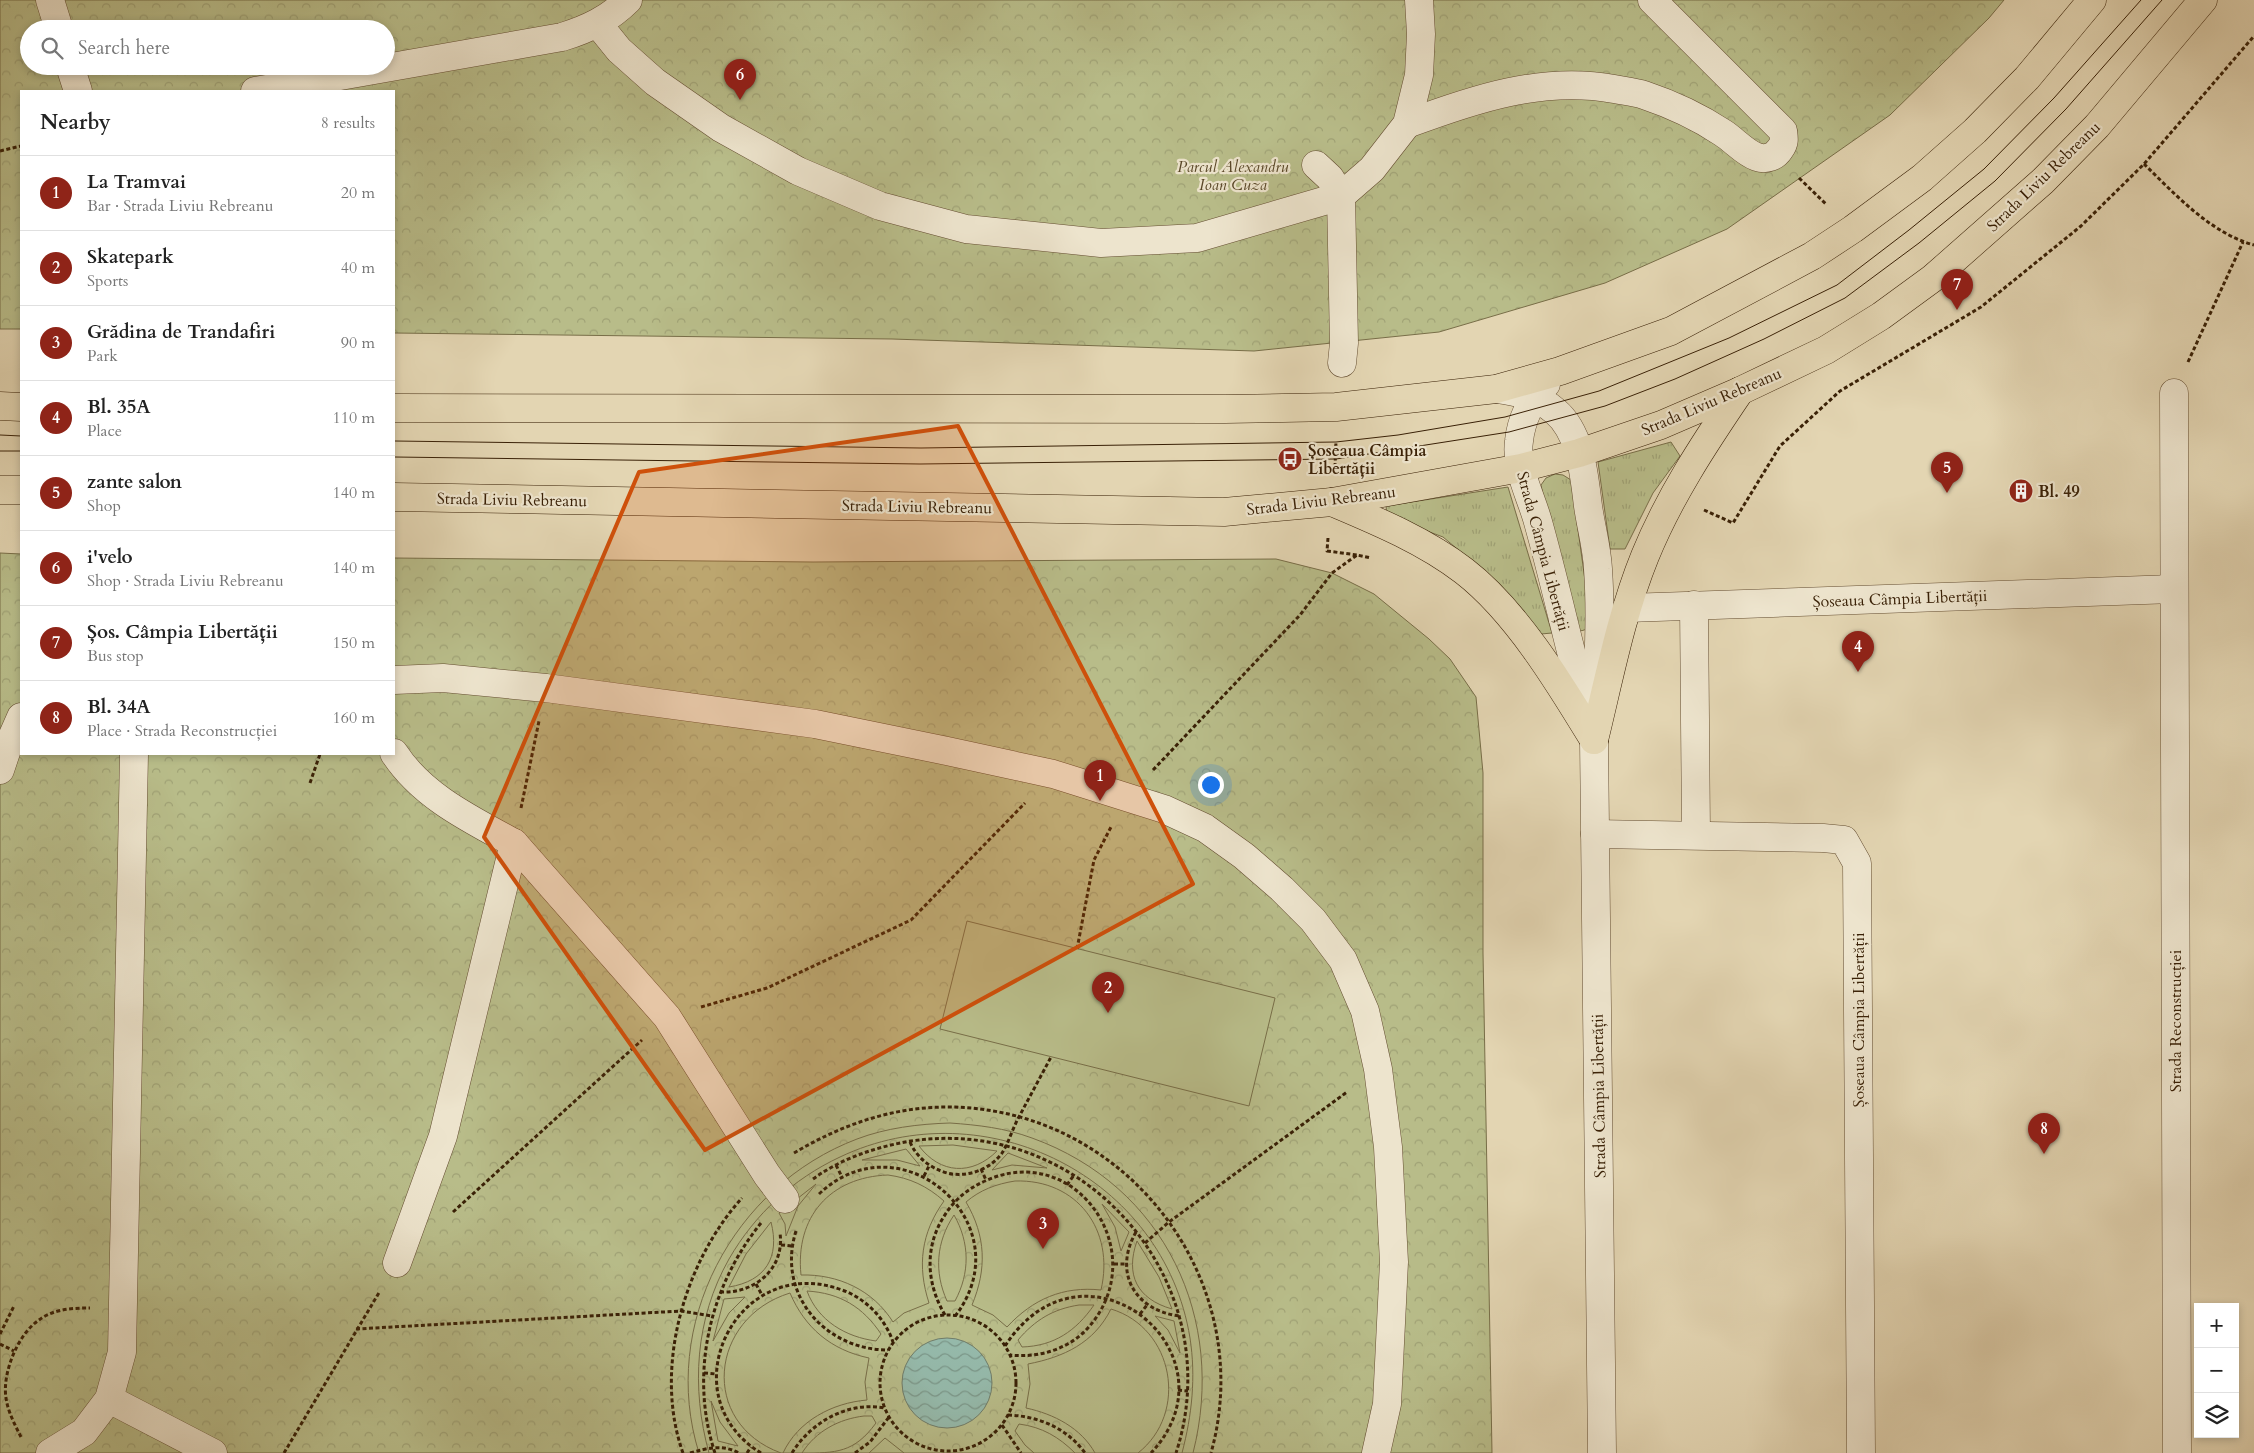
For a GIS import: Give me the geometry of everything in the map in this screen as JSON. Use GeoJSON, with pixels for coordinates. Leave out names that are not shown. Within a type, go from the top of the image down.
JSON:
{"type":"FeatureCollection","features":[{"type":"Feature","properties":{"kind":"main road"},"geometry":{"type":"LineString","coordinates":[[395,408],[1225,410],[1336,407],[1496,388],[1560,372],[1672,331],[1787,269],[1853,229],[1922,178],[1975,131],[2026,78],[2092,0]]}},
{"type":"Feature","properties":{"kind":"main road","name":"Strada Liviu Rebreanu"},"geometry":{"type":"LineString","coordinates":[[395,497],[1224,512],[1332,502],[1521,468],[1579,453],[1661,425],[1740,391],[1826,350],[1881,316],[1932,278],[2043,181],[2097,126],[2203,0]]}},
{"type":"Feature","properties":{"kind":"main road"},"geometry":{"type":"LineString","coordinates":[[1594,740],[1627,608],[1645,556],[1674,496],[1702,446],[1740,391]]}},
{"type":"Feature","properties":{"kind":"main road"},"geometry":{"type":"LineString","coordinates":[[0,406],[20,407]]}},
{"type":"Feature","properties":{"kind":"main road"},"geometry":{"type":"LineString","coordinates":[[0,490],[20,490]]}},
{"type":"Feature","properties":{"kind":"main road"},"geometry":{"type":"LineString","coordinates":[[1332,502],[1422,544],[1464,571],[1497,602],[1529,642],[1559,683],[1594,740]]}},
{"type":"Feature","properties":{"kind":"street"},"geometry":{"type":"LineString","coordinates":[[50,0],[56,20]]}},
{"type":"Feature","properties":{"kind":"street"},"geometry":{"type":"LineString","coordinates":[[395,66],[562,37],[598,24],[614,14],[628,0]]}},
{"type":"Feature","properties":{"kind":"street"},"geometry":{"type":"LineString","coordinates":[[598,24],[619,50],[655,82],[721,128],[790,166],[880,206],[966,229],[1101,243],[1197,238],[1341,196],[1372,170],[1407,124],[1419,75],[1421,34],[1419,0]]}},
{"type":"Feature","properties":{"kind":"street"},"geometry":{"type":"LineString","coordinates":[[1407,124],[1464,102],[1529,87],[1590,85],[1643,95],[1689,114],[1723,133],[1755,156],[1768,158],[1775,155],[1783,145],[1783,131],[1652,0]]}},
{"type":"Feature","properties":{"kind":"street"},"geometry":{"type":"LineString","coordinates":[[73,75],[78,90]]}},
{"type":"Feature","properties":{"kind":"street"},"geometry":{"type":"LineString","coordinates":[[261,90],[346,75]]}},
{"type":"Feature","properties":{"kind":"street"},"geometry":{"type":"LineString","coordinates":[[1316,164],[1330,178],[1341,196],[1344,333],[1342,363]]}},
{"type":"Feature","properties":{"kind":"street","name":"Strada Câmpia Libertății"},"geometry":{"type":"LineString","coordinates":[[1560,372],[1541,389],[1524,419],[1518,442],[1521,468],[1538,521],[1594,740]]}},
{"type":"Feature","properties":{"kind":"street"},"geometry":{"type":"LineString","coordinates":[[1496,388],[1528,394],[1556,411],[1569,430],[1579,453]]}},
{"type":"Feature","properties":{"kind":"street","name":"Strada Reconstrucției"},"geometry":{"type":"LineString","coordinates":[[2174,393],[2173,589],[2177,1453]]}},
{"type":"Feature","properties":{"kind":"street","name":"Strada Câmpia Libertății"},"geometry":{"type":"LineString","coordinates":[[1579,453],[1598,568],[1600,642],[1594,740],[1602,1453]]}},
{"type":"Feature","properties":{"kind":"street","name":"Șoseaua Câmpia Libertății"},"geometry":{"type":"LineString","coordinates":[[1627,608],[2173,589]]}},
{"type":"Feature","properties":{"kind":"street"},"geometry":{"type":"LineString","coordinates":[[1694,605],[1696,834]]}},
{"type":"Feature","properties":{"kind":"street"},"geometry":{"type":"LineString","coordinates":[[395,680],[443,678],[546,688],[815,724],[1053,774],[1164,809],[1205,828],[1244,856],[1282,889],[1313,920],[1343,960],[1365,1011],[1378,1069],[1388,1146],[1394,1262],[1387,1404],[1376,1453]]}},
{"type":"Feature","properties":{"kind":"street"},"geometry":{"type":"LineString","coordinates":[[0,770],[20,719]]}},
{"type":"Feature","properties":{"kind":"street"},"geometry":{"type":"LineString","coordinates":[[395,754],[418,780],[453,809],[514,843],[667,1017],[767,1175],[779,1205]]}},
{"type":"Feature","properties":{"kind":"street"},"geometry":{"type":"LineString","coordinates":[[50,1453],[84,1432],[109,1399],[122,1352],[134,755]]}},
{"type":"Feature","properties":{"kind":"street","name":"Șoseaua Câmpia Libertății"},"geometry":{"type":"LineString","coordinates":[[1595,834],[1696,834],[1844,840],[1857,862],[1861,1453]]}},
{"type":"Feature","properties":{"kind":"street"},"geometry":{"type":"LineString","coordinates":[[398,1263],[443,1136],[514,843]]}},
{"type":"Feature","properties":{"kind":"street"},"geometry":{"type":"LineString","coordinates":[[109,1399],[214,1453]]}},
{"type":"Feature","properties":{"kind":"path"},"geometry":{"type":"LineString","coordinates":[[1674,496],[1733,523],[1780,446],[1840,391],[1981,307],[2081,226],[2144,164],[2254,36]]}},
{"type":"Feature","properties":{"kind":"path"},"geometry":{"type":"LineString","coordinates":[[0,151],[20,146]]}},
{"type":"Feature","properties":{"kind":"path"},"geometry":{"type":"LineString","coordinates":[[1775,155],[1853,229]]}},
{"type":"Feature","properties":{"kind":"path"},"geometry":{"type":"LineString","coordinates":[[2144,164],[2194,213],[2243,242],[2254,245]]}},
{"type":"Feature","properties":{"kind":"path"},"geometry":{"type":"LineString","coordinates":[[2174,393],[2243,242]]}},
{"type":"Feature","properties":{"kind":"path"},"geometry":{"type":"LineString","coordinates":[[1336,407],[1336,458],[1327,551],[1376,559]]}},
{"type":"Feature","properties":{"kind":"path"},"geometry":{"type":"LineString","coordinates":[[1077,950],[1094,860],[1127,798],[1300,615],[1332,573],[1357,555]]}},
{"type":"Feature","properties":{"kind":"path"},"geometry":{"type":"LineString","coordinates":[[514,843],[546,688]]}},
{"type":"Feature","properties":{"kind":"path"},"geometry":{"type":"LineString","coordinates":[[310,783],[320,755]]}},
{"type":"Feature","properties":{"kind":"path"},"geometry":{"type":"LineString","coordinates":[[447,1218],[667,1017],[767,988],[911,920],[1053,774]]}},
{"type":"Feature","properties":{"kind":"path"},"geometry":{"type":"LineString","coordinates":[[910,1142],[929,1166],[949,1174],[961,1174],[981,1169],[992,1163],[1005,1146],[1018,1117],[1051,1057]]}},
{"type":"Feature","properties":{"kind":"path"},"geometry":{"type":"LineString","coordinates":[[1145,1243],[1169,1222],[1378,1069]]}},
{"type":"Feature","properties":{"kind":"path"},"geometry":{"type":"LineString","coordinates":[[683,1453],[677,1427],[672,1380],[675,1345],[681,1311],[692,1278],[720,1227],[734,1208],[767,1175],[790,1156],[825,1136],[857,1122],[891,1113],[949,1107],[984,1110],[1018,1117],[1062,1133],[1112,1163],[1139,1186],[1169,1222],[1188,1251],[1198,1272],[1210,1306],[1215,1328],[1221,1386],[1218,1421],[1211,1453]]}},
{"type":"Feature","properties":{"kind":"path"},"geometry":{"type":"LineString","coordinates":[[715,1453],[704,1397],[706,1350],[712,1316],[720,1292],[740,1252],[754,1233],[779,1205],[836,1165],[877,1148],[910,1142],[958,1139],[1005,1146],[1037,1156],[1074,1175],[1106,1199],[1145,1243],[1165,1278],[1179,1316],[1186,1352],[1188,1391],[1184,1421],[1176,1453]]}},
{"type":"Feature","properties":{"kind":"path"},"geometry":{"type":"LineString","coordinates":[[836,1165],[842,1177]]}},
{"type":"Feature","properties":{"kind":"path"},"geometry":{"type":"LineString","coordinates":[[924,1176],[929,1166]]}},
{"type":"Feature","properties":{"kind":"path"},"geometry":{"type":"LineString","coordinates":[[817,1196],[842,1177],[856,1171],[880,1167],[903,1169],[924,1176],[945,1190],[966,1218],[974,1241],[975,1252],[974,1276],[971,1287],[967,1298],[956,1315]]}},
{"type":"Feature","properties":{"kind":"path"},"geometry":{"type":"LineString","coordinates":[[981,1169],[986,1180]]}},
{"type":"Feature","properties":{"kind":"path"},"geometry":{"type":"LineString","coordinates":[[946,1315],[933,1288],[931,1253],[936,1231],[955,1202],[973,1186],[1006,1174],[1030,1173],[1053,1178],[1067,1185],[1083,1196],[1098,1214],[1109,1235],[1114,1264],[1107,1299],[1099,1314],[1088,1327],[1065,1345],[1031,1356],[1010,1355]]}},
{"type":"Feature","properties":{"kind":"path"},"geometry":{"type":"LineString","coordinates":[[1067,1185],[1074,1175]]}},
{"type":"Feature","properties":{"kind":"path"},"geometry":{"type":"LineString","coordinates":[[720,1292],[742,1291],[756,1284],[770,1271],[776,1261],[781,1244],[779,1205]]}},
{"type":"Feature","properties":{"kind":"path"},"geometry":{"type":"LineString","coordinates":[[798,1225],[792,1246],[792,1271],[795,1284],[810,1314],[827,1331],[858,1347],[888,1350]]}},
{"type":"Feature","properties":{"kind":"path"},"geometry":{"type":"LineString","coordinates":[[1136,1231],[1127,1253],[1126,1264],[1132,1287],[1147,1305],[1157,1311],[1179,1316]]}},
{"type":"Feature","properties":{"kind":"path"},"geometry":{"type":"LineString","coordinates":[[781,1244],[792,1246]]}},
{"type":"Feature","properties":{"kind":"path"},"geometry":{"type":"LineString","coordinates":[[284,1453],[356,1329],[398,1263]]}},
{"type":"Feature","properties":{"kind":"path"},"geometry":{"type":"LineString","coordinates":[[1114,1264],[1126,1264]]}},
{"type":"Feature","properties":{"kind":"path"},"geometry":{"type":"LineString","coordinates":[[756,1284],[762,1296]]}},
{"type":"Feature","properties":{"kind":"path"},"geometry":{"type":"LineString","coordinates":[[760,1453],[734,1430],[719,1399],[716,1374],[718,1352],[728,1330],[742,1311],[770,1291],[795,1284],[828,1285],[850,1293],[877,1314],[893,1342]]}},
{"type":"Feature","properties":{"kind":"path"},"geometry":{"type":"LineString","coordinates":[[1005,1346],[1019,1325],[1048,1304],[1082,1296],[1117,1302],[1140,1314],[1156,1328],[1169,1348],[1176,1370],[1178,1390],[1175,1410],[1169,1427],[1151,1453]]}},
{"type":"Feature","properties":{"kind":"path"},"geometry":{"type":"LineString","coordinates":[[1140,1314],[1147,1305]]}},
{"type":"Feature","properties":{"kind":"path"},"geometry":{"type":"LineString","coordinates":[[0,1334],[14,1306]]}},
{"type":"Feature","properties":{"kind":"path"},"geometry":{"type":"LineString","coordinates":[[25,1442],[12,1418],[6,1399],[5,1382],[14,1351],[38,1320],[56,1312],[89,1308],[123,1311]]}},
{"type":"Feature","properties":{"kind":"path"},"geometry":{"type":"LineString","coordinates":[[356,1329],[681,1311],[712,1316]]}},
{"type":"Feature","properties":{"kind":"path"},"geometry":{"type":"LineString","coordinates":[[956,1315],[989,1328],[1005,1346],[1014,1367],[1016,1391],[1008,1415],[1002,1425],[990,1436],[975,1446],[950,1452],[938,1452],[907,1438],[889,1417],[884,1408],[879,1387],[880,1375],[888,1350],[893,1342],[910,1326],[920,1320],[956,1315]]}},
{"type":"Feature","properties":{"kind":"path"},"geometry":{"type":"LineString","coordinates":[[0,1344],[14,1351]]}},
{"type":"Feature","properties":{"kind":"path"},"geometry":{"type":"LineString","coordinates":[[704,1373],[716,1374]]}},
{"type":"Feature","properties":{"kind":"path"},"geometry":{"type":"LineString","coordinates":[[1178,1390],[1188,1391]]}},
{"type":"Feature","properties":{"kind":"path"},"geometry":{"type":"LineString","coordinates":[[792,1453],[809,1432],[833,1416],[856,1409],[884,1408]]}},
{"type":"Feature","properties":{"kind":"path"},"geometry":{"type":"LineString","coordinates":[[1008,1415],[1031,1417],[1052,1425],[1072,1438],[1085,1453]]}},
{"type":"Feature","properties":{"kind":"path"},"geometry":{"type":"LineString","coordinates":[[855,1453],[870,1442],[889,1417]]}},
{"type":"Feature","properties":{"kind":"path"},"geometry":{"type":"LineString","coordinates":[[1002,1425],[1021,1453]]}},
{"type":"Feature","properties":{"kind":"path"},"geometry":{"type":"LineString","coordinates":[[690,1453],[713,1447],[725,1448],[739,1453]]}},
{"type":"Feature","properties":{"kind":"path"},"geometry":{"type":"LineString","coordinates":[[747,1453],[751,1447]]}},
{"type":"Feature","properties":{"kind":"highlighted area"},"geometry":{"type":"Polygon","coordinates":[[[958,426],[1193,884],[705,1150],[484,837],[639,472],[958,426]]]}},
{"type":"Feature","properties":{"kind":"green space","name":"Parcul Alexandru Ioan Cuza"},"geometry":{"type":"Polygon","coordinates":[[[0,0],[2004,0],[1989,18],[1890,115],[1727,229],[1605,283],[1439,332],[1254,351],[892,339],[395,333],[395,90],[20,90],[20,329],[0,329],[0,0]]]}},
{"type":"Feature","properties":{"kind":"green space"},"geometry":{"type":"Polygon","coordinates":[[[1671,442],[1680,456],[1653,493],[1625,549],[1610,549],[1598,462],[1671,442]]]}},
{"type":"Feature","properties":{"kind":"green space"},"geometry":{"type":"Polygon","coordinates":[[[1555,474],[1563,475],[1571,480],[1591,623],[1582,631],[1571,627],[1541,485],[1546,478],[1555,474]]]}},
{"type":"Feature","properties":{"kind":"green space"},"geometry":{"type":"Polygon","coordinates":[[[1508,487],[1552,633],[1541,634],[1499,584],[1443,537],[1387,516],[1386,506],[1508,487]]]}},
{"type":"Feature","properties":{"kind":"green space"},"geometry":{"type":"Polygon","coordinates":[[[0,553],[20,554],[20,755],[395,755],[395,558],[813,562],[1276,559],[1332,573],[1374,594],[1429,639],[1450,659],[1476,697],[1483,773],[1483,953],[1492,1453],[0,1453],[0,553]]]}},
{"type":"Feature","properties":{"kind":"green space"},"geometry":{"type":"Polygon","coordinates":[[[967,921],[1275,998],[1249,1106],[940,1029],[967,921]]]}},
{"type":"Feature","properties":{"kind":"green space"},"geometry":{"type":"Polygon","coordinates":[[[950,1123],[1012,1132],[1032,1138],[1078,1160],[1118,1189],[1150,1223],[1175,1263],[1192,1307],[1201,1354],[1201,1403],[1193,1453],[1182,1453],[1193,1382],[1190,1338],[1173,1281],[1145,1232],[1106,1192],[1060,1161],[1008,1141],[952,1134],[896,1138],[840,1157],[806,1176],[791,1187],[751,1227],[729,1259],[718,1282],[709,1305],[703,1330],[699,1354],[698,1379],[703,1428],[709,1453],[699,1453],[689,1405],[689,1357],[699,1310],[716,1266],[742,1225],[774,1190],[813,1161],[857,1139],[902,1127],[950,1123]]]}},
{"type":"Feature","properties":{"kind":"green space"},"geometry":{"type":"Polygon","coordinates":[[[953,1145],[997,1151],[977,1165],[967,1168],[956,1168],[937,1162],[919,1146],[953,1145]]]}},
{"type":"Feature","properties":{"kind":"green space"},"geometry":{"type":"Polygon","coordinates":[[[906,1149],[920,1166],[897,1160],[862,1160],[906,1149]]]}},
{"type":"Feature","properties":{"kind":"green space"},"geometry":{"type":"Polygon","coordinates":[[[1008,1153],[1047,1168],[1012,1165],[992,1170],[1008,1153]]]}},
{"type":"Feature","properties":{"kind":"green space"},"geometry":{"type":"Polygon","coordinates":[[[888,1175],[904,1178],[918,1184],[944,1201],[930,1225],[923,1250],[923,1276],[929,1303],[904,1313],[893,1322],[875,1301],[853,1286],[828,1277],[801,1275],[801,1254],[804,1235],[811,1218],[820,1204],[833,1192],[849,1183],[867,1177],[888,1175]]]}},
{"type":"Feature","properties":{"kind":"green space"},"geometry":{"type":"Polygon","coordinates":[[[1015,1181],[1037,1183],[1057,1189],[1073,1199],[1086,1212],[1096,1229],[1102,1247],[1104,1268],[1101,1290],[1074,1290],[1050,1296],[1027,1309],[1007,1327],[993,1315],[972,1305],[980,1278],[982,1253],[977,1227],[966,1202],[989,1188],[1015,1181]]]}},
{"type":"Feature","properties":{"kind":"green space"},"geometry":{"type":"Polygon","coordinates":[[[816,1184],[798,1206],[786,1236],[785,1224],[779,1213],[816,1184]]]}},
{"type":"Feature","properties":{"kind":"green space"},"geometry":{"type":"Polygon","coordinates":[[[1102,1204],[1129,1232],[1121,1251],[1115,1227],[1102,1204]]]}},
{"type":"Feature","properties":{"kind":"green space"},"geometry":{"type":"Polygon","coordinates":[[[954,1215],[963,1236],[966,1258],[960,1290],[955,1301],[947,1301],[940,1279],[939,1257],[943,1236],[954,1215]]]}},
{"type":"Feature","properties":{"kind":"green space"},"geometry":{"type":"Polygon","coordinates":[[[771,1222],[773,1246],[767,1265],[761,1273],[752,1279],[729,1287],[746,1254],[771,1222]]]}},
{"type":"Feature","properties":{"kind":"green space"},"geometry":{"type":"Polygon","coordinates":[[[1137,1241],[1159,1277],[1172,1309],[1150,1299],[1137,1284],[1132,1265],[1137,1241]]]}},
{"type":"Feature","properties":{"kind":"green space"},"geometry":{"type":"Polygon","coordinates":[[[807,1291],[830,1295],[850,1303],[874,1324],[881,1334],[876,1341],[854,1336],[834,1326],[818,1311],[807,1291]]]}},
{"type":"Feature","properties":{"kind":"green space"},"geometry":{"type":"Polygon","coordinates":[[[790,1293],[803,1317],[821,1336],[843,1349],[869,1358],[865,1382],[867,1400],[841,1405],[818,1416],[798,1432],[789,1442],[783,1453],[781,1453],[755,1439],[736,1419],[726,1396],[724,1371],[730,1347],[743,1324],[763,1306],[790,1293]]]}},
{"type":"Feature","properties":{"kind":"green space"},"geometry":{"type":"Polygon","coordinates":[[[745,1297],[729,1313],[713,1341],[724,1299],[745,1297]]]}},
{"type":"Feature","properties":{"kind":"green space"},"geometry":{"type":"Polygon","coordinates":[[[1079,1305],[1094,1305],[1072,1329],[1044,1344],[1022,1347],[1018,1340],[1038,1321],[1061,1309],[1079,1305]]]}},
{"type":"Feature","properties":{"kind":"green space"},"geometry":{"type":"Polygon","coordinates":[[[1111,1309],[1132,1319],[1149,1334],[1161,1352],[1167,1373],[1168,1395],[1164,1416],[1154,1436],[1138,1453],[1095,1453],[1082,1436],[1066,1423],[1047,1414],[1026,1408],[1030,1384],[1028,1364],[1054,1357],[1077,1347],[1096,1331],[1111,1309]]]}},
{"type":"Feature","properties":{"kind":"green space"},"geometry":{"type":"Polygon","coordinates":[[[1155,1316],[1174,1321],[1180,1353],[1168,1330],[1155,1316]]]}},
{"type":"Feature","properties":{"kind":"green space"},"geometry":{"type":"Polygon","coordinates":[[[711,1401],[720,1422],[738,1446],[718,1441],[711,1401]]]}},
{"type":"Feature","properties":{"kind":"green space"},"geometry":{"type":"Polygon","coordinates":[[[872,1416],[876,1423],[868,1433],[852,1446],[825,1453],[802,1453],[814,1438],[829,1427],[846,1420],[872,1416]]]}},
{"type":"Feature","properties":{"kind":"green space"},"geometry":{"type":"Polygon","coordinates":[[[1019,1424],[1050,1434],[1075,1453],[1034,1453],[1025,1445],[1015,1431],[1019,1424]]]}},
{"type":"Feature","properties":{"kind":"green space"},"geometry":{"type":"Polygon","coordinates":[[[885,1438],[904,1453],[869,1453],[885,1438]]]}},
{"type":"Feature","properties":{"kind":"water"},"geometry":{"type":"Polygon","coordinates":[[[947,1338],[964,1341],[979,1351],[989,1366],[992,1383],[989,1400],[979,1415],[964,1425],[947,1428],[930,1425],[915,1415],[905,1400],[902,1383],[905,1366],[915,1351],[930,1341],[947,1338]]]}},
{"type":"Feature","properties":{"kind":"tram line"},"geometry":{"type":"LineString","coordinates":[[395,441],[921,448],[1336,442],[1398,435],[1505,417],[1599,391],[1729,338],[1837,285],[1984,169],[2054,98],[2141,0]]}},
{"type":"Feature","properties":{"kind":"tram line"},"geometry":{"type":"LineString","coordinates":[[395,457],[920,464],[1336,459],[1509,432],[1605,406],[1675,379],[1764,339],[1845,298],[1919,243],[1995,181],[2066,109],[2162,0]]}},
{"type":"Feature","properties":{"kind":"tram line"},"geometry":{"type":"LineString","coordinates":[[0,435],[20,436]]}},
{"type":"Feature","properties":{"kind":"tram line"},"geometry":{"type":"LineString","coordinates":[[0,451],[20,451]]}},
{"type":"Feature","properties":{"kind":"place","name":"i'velo"},"geometry":{"type":"Point","coordinates":[740,100]}},
{"type":"Feature","properties":{"kind":"place","name":"Șos. Câmpia Libertății"},"geometry":{"type":"Point","coordinates":[1957,310]}},
{"type":"Feature","properties":{"kind":"place","name":"Șoseaua Câmpia Libertății"},"geometry":{"type":"Point","coordinates":[1290,459]}},
{"type":"Feature","properties":{"kind":"place","name":"Bl. 49"},"geometry":{"type":"Point","coordinates":[2021,491]}},
{"type":"Feature","properties":{"kind":"place","name":"zante salon"},"geometry":{"type":"Point","coordinates":[1947,493]}},
{"type":"Feature","properties":{"kind":"place","name":"Bl. 35A"},"geometry":{"type":"Point","coordinates":[1858,672]}},
{"type":"Feature","properties":{"kind":"place","name":"La Tramvai"},"geometry":{"type":"Point","coordinates":[1100,801]}},
{"type":"Feature","properties":{"kind":"place","name":"Skatepark"},"geometry":{"type":"Point","coordinates":[1108,1013]}},
{"type":"Feature","properties":{"kind":"place","name":"Bl. 34A"},"geometry":{"type":"Point","coordinates":[2044,1154]}},
{"type":"Feature","properties":{"kind":"place","name":"Grădina de Trandafiri"},"geometry":{"type":"Point","coordinates":[1043,1249]}}]}
